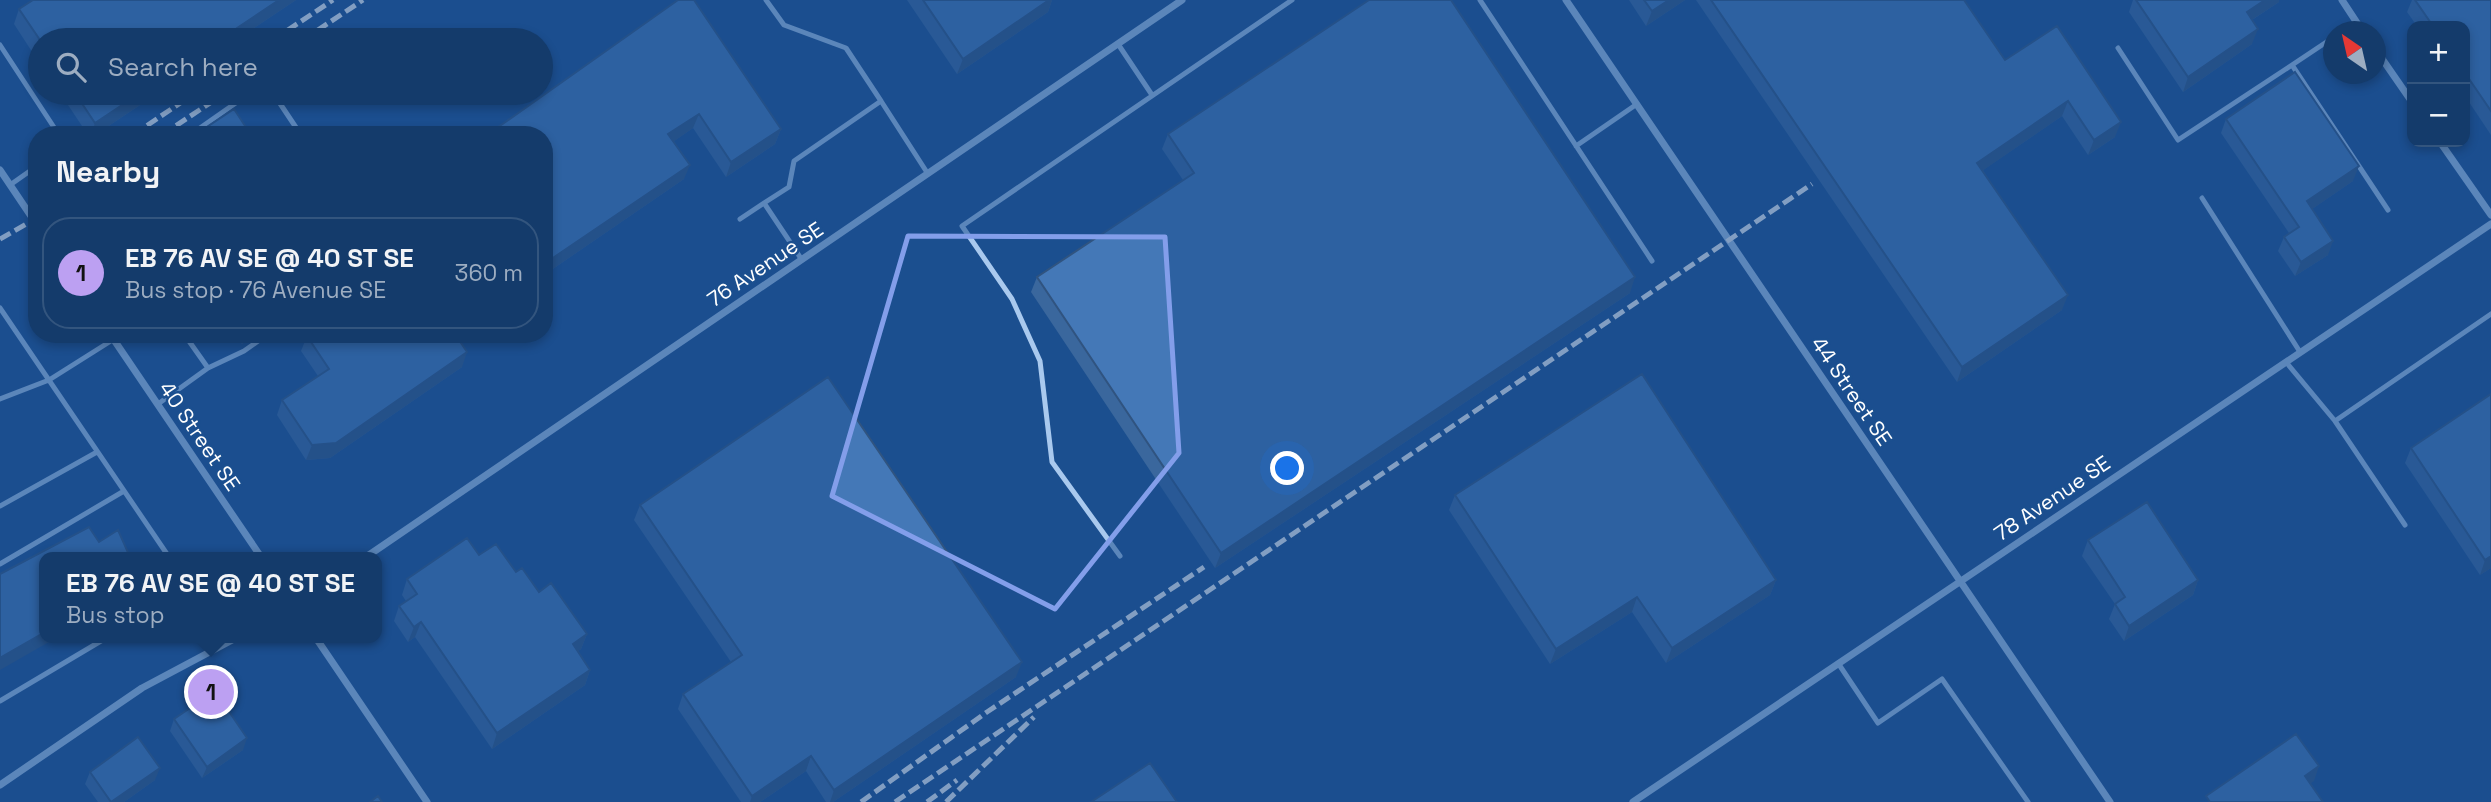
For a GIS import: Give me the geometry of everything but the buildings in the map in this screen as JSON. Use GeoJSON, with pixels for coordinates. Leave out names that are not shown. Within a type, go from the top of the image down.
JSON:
{"type":"FeatureCollection","features":[{"type":"Feature","properties":{"kind":"street","name":"76 Avenue SE"},"geometry":{"type":"LineString","coordinates":[[373,552],[1182,0]]}},
{"type":"Feature","properties":{"kind":"street","name":"44 Street SE"},"geometry":{"type":"LineString","coordinates":[[1566,0],[2110,802]]}},
{"type":"Feature","properties":{"kind":"street"},"geometry":{"type":"LineString","coordinates":[[2342,0],[2355,21]]}},
{"type":"Feature","properties":{"kind":"street"},"geometry":{"type":"LineString","coordinates":[[2386,65],[2407,95]]}},
{"type":"Feature","properties":{"kind":"street"},"geometry":{"type":"LineString","coordinates":[[2443,147],[2491,215]]}},
{"type":"Feature","properties":{"kind":"street"},"geometry":{"type":"LineString","coordinates":[[0,170],[28,212]]}},
{"type":"Feature","properties":{"kind":"street","name":"78 Avenue SE"},"geometry":{"type":"LineString","coordinates":[[1633,802],[2491,224]]}},
{"type":"Feature","properties":{"kind":"street","name":"40 Street SE"},"geometry":{"type":"LineString","coordinates":[[116,343],[258,552]]}},
{"type":"Feature","properties":{"kind":"street"},"geometry":{"type":"LineString","coordinates":[[0,785],[142,688],[227,643]]}},
{"type":"Feature","properties":{"kind":"street"},"geometry":{"type":"LineString","coordinates":[[319,643],[427,802]]}},
{"type":"Feature","properties":{"kind":"lane"},"geometry":{"type":"LineString","coordinates":[[766,0],[784,25],[846,48],[928,174]]}},
{"type":"Feature","properties":{"kind":"lane"},"geometry":{"type":"LineString","coordinates":[[1120,556],[1052,462],[1040,361],[1012,299],[962,226],[1292,0]]}},
{"type":"Feature","properties":{"kind":"lane"},"geometry":{"type":"LineString","coordinates":[[1480,0],[1652,261]]}},
{"type":"Feature","properties":{"kind":"lane"},"geometry":{"type":"LineString","coordinates":[[1118,44],[1152,95]]}},
{"type":"Feature","properties":{"kind":"lane"},"geometry":{"type":"LineString","coordinates":[[2118,48],[2178,140],[2323,44]]}},
{"type":"Feature","properties":{"kind":"lane"},"geometry":{"type":"LineString","coordinates":[[0,45],[28,88]]}},
{"type":"Feature","properties":{"kind":"lane"},"geometry":{"type":"LineString","coordinates":[[2292,65],[2388,210]]}},
{"type":"Feature","properties":{"kind":"lane"},"geometry":{"type":"LineString","coordinates":[[740,219],[789,187],[794,161],[881,101]]}},
{"type":"Feature","properties":{"kind":"lane"},"geometry":{"type":"LineString","coordinates":[[1576,146],[1637,104]]}},
{"type":"Feature","properties":{"kind":"lane"},"geometry":{"type":"LineString","coordinates":[[39,105],[53,126]]}},
{"type":"Feature","properties":{"kind":"lane"},"geometry":{"type":"LineString","coordinates":[[203,126],[233,105]]}},
{"type":"Feature","properties":{"kind":"lane"},"geometry":{"type":"LineString","coordinates":[[282,105],[295,126]]}},
{"type":"Feature","properties":{"kind":"lane"},"geometry":{"type":"LineString","coordinates":[[10,185],[28,172]]}},
{"type":"Feature","properties":{"kind":"lane"},"geometry":{"type":"LineString","coordinates":[[2202,198],[2300,352]]}},
{"type":"Feature","properties":{"kind":"lane"},"geometry":{"type":"LineString","coordinates":[[764,203],[802,260]]}},
{"type":"Feature","properties":{"kind":"lane"},"geometry":{"type":"LineString","coordinates":[[0,308],[166,552]]}},
{"type":"Feature","properties":{"kind":"lane"},"geometry":{"type":"LineString","coordinates":[[2335,421],[2491,314]]}},
{"type":"Feature","properties":{"kind":"lane"},"geometry":{"type":"LineString","coordinates":[[0,399],[48,380],[103,343]]}},
{"type":"Feature","properties":{"kind":"lane"},"geometry":{"type":"LineString","coordinates":[[190,343],[208,368]]}},
{"type":"Feature","properties":{"kind":"lane"},"geometry":{"type":"LineString","coordinates":[[158,404],[208,368],[255,343]]}},
{"type":"Feature","properties":{"kind":"lane"},"geometry":{"type":"LineString","coordinates":[[2286,362],[2335,421],[2405,525]]}},
{"type":"Feature","properties":{"kind":"lane"},"geometry":{"type":"LineString","coordinates":[[0,506],[97,452]]}},
{"type":"Feature","properties":{"kind":"lane"},"geometry":{"type":"LineString","coordinates":[[0,564],[124,491]]}},
{"type":"Feature","properties":{"kind":"lane"},"geometry":{"type":"LineString","coordinates":[[0,701],[98,643]]}},
{"type":"Feature","properties":{"kind":"lane"},"geometry":{"type":"LineString","coordinates":[[1838,663],[1878,723],[1942,679],[2028,802]]}},
{"type":"Feature","properties":{"kind":"highlighted area"},"geometry":{"type":"Polygon","coordinates":[[[908,236],[1165,237],[1179,453],[1055,609],[832,496],[908,236]]]}},
{"type":"Feature","properties":{"kind":"railway"},"geometry":{"type":"LineString","coordinates":[[291,28],[333,0]]}},
{"type":"Feature","properties":{"kind":"railway"},"geometry":{"type":"LineString","coordinates":[[321,28],[363,0]]}},
{"type":"Feature","properties":{"kind":"railway"},"geometry":{"type":"LineString","coordinates":[[146,126],[177,105]]}},
{"type":"Feature","properties":{"kind":"railway"},"geometry":{"type":"LineString","coordinates":[[176,126],[207,105]]}},
{"type":"Feature","properties":{"kind":"railway"},"geometry":{"type":"LineString","coordinates":[[895,802],[1812,184]]}},
{"type":"Feature","properties":{"kind":"railway"},"geometry":{"type":"LineString","coordinates":[[0,239],[28,223]]}},
{"type":"Feature","properties":{"kind":"railway"},"geometry":{"type":"LineString","coordinates":[[861,802],[987,712],[1204,567]]}},
{"type":"Feature","properties":{"kind":"railway"},"geometry":{"type":"LineString","coordinates":[[946,802],[1034,717]]}},
{"type":"Feature","properties":{"kind":"railway"},"geometry":{"type":"LineString","coordinates":[[927,802],[957,780]]}},
{"type":"Feature","properties":{"kind":"place","name":"EB 76 AV SE @ 40 ST SE"},"geometry":{"type":"Point","coordinates":[211,692]}}]}
